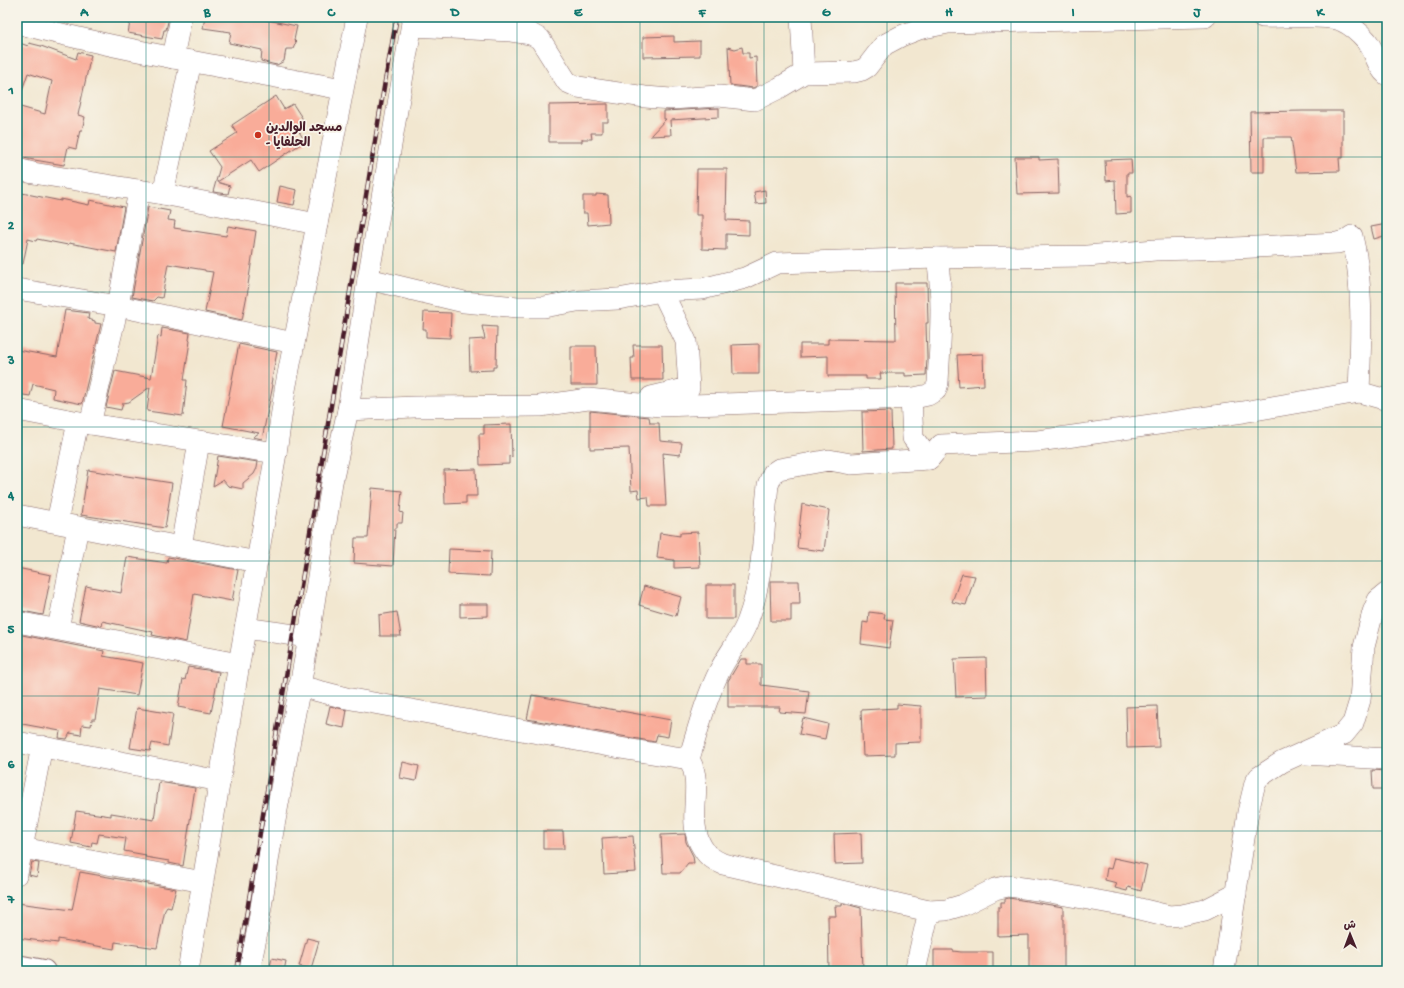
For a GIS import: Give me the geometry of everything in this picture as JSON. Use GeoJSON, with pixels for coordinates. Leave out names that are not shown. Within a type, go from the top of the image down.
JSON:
{"type":"FeatureCollection","features":[{"type":"Feature","properties":{"kind":"main road"},"geometry":{"type":"LineString","coordinates":[[17,966],[44,971]]}},
{"type":"Feature","properties":{"kind":"street"},"geometry":{"type":"LineString","coordinates":[[163,194],[182,59],[181,17]]}},
{"type":"Feature","properties":{"kind":"street"},"geometry":{"type":"LineString","coordinates":[[188,971],[238,664],[276,452],[285,390],[357,17]]}},
{"type":"Feature","properties":{"kind":"street"},"geometry":{"type":"LineString","coordinates":[[801,17],[804,72]]}},
{"type":"Feature","properties":{"kind":"street"},"geometry":{"type":"LineString","coordinates":[[249,971],[309,637],[332,482],[348,410],[368,279],[413,21],[531,34],[540,39],[567,82],[578,87],[638,96],[671,99],[719,96],[755,100],[779,88],[804,72],[854,72],[862,70],[867,67],[884,45],[919,29],[948,23],[1205,17]]}},
{"type":"Feature","properties":{"kind":"street"},"geometry":{"type":"LineString","coordinates":[[1262,17],[1330,18],[1342,21],[1366,40],[1374,52],[1382,71],[1387,75]]}},
{"type":"Feature","properties":{"kind":"street"},"geometry":{"type":"LineString","coordinates":[[17,23],[53,33],[342,89]]}},
{"type":"Feature","properties":{"kind":"street"},"geometry":{"type":"LineString","coordinates":[[17,169],[33,173],[163,194],[317,224]]}},
{"type":"Feature","properties":{"kind":"street"},"geometry":{"type":"LineString","coordinates":[[57,522],[118,306],[139,190]]}},
{"type":"Feature","properties":{"kind":"street"},"geometry":{"type":"LineString","coordinates":[[368,279],[464,302],[518,307],[544,307],[577,301],[618,299],[662,291],[702,289],[745,278],[777,263],[937,258],[1087,256],[1155,250],[1337,243],[1345,241],[1352,236],[1357,256],[1359,284],[1361,338],[1359,392]]}},
{"type":"Feature","properties":{"kind":"street"},"geometry":{"type":"LineString","coordinates":[[348,410],[414,407],[540,406],[588,399],[660,406],[911,398],[928,395],[936,390],[938,383],[941,324],[940,279],[937,258]]}},
{"type":"Feature","properties":{"kind":"street"},"geometry":{"type":"LineString","coordinates":[[17,289],[118,306],[294,343]]}},
{"type":"Feature","properties":{"kind":"street"},"geometry":{"type":"LineString","coordinates":[[625,403],[689,388],[686,341],[662,291]]}},
{"type":"Feature","properties":{"kind":"street"},"geometry":{"type":"LineString","coordinates":[[1236,894],[1205,910],[1169,916],[1132,907],[1008,886],[996,889],[946,910],[930,911],[723,864],[708,856],[699,842],[695,831],[696,774],[689,759],[704,709],[716,677],[726,656],[748,622],[754,602],[760,574],[768,485],[773,473],[779,469],[829,460],[851,464],[929,459],[941,446],[1038,441],[1243,412],[1359,392],[1387,400]]}},
{"type":"Feature","properties":{"kind":"street"},"geometry":{"type":"LineString","coordinates":[[911,398],[912,438],[929,459]]}},
{"type":"Feature","properties":{"kind":"street"},"geometry":{"type":"LineString","coordinates":[[17,410],[84,423],[199,442],[276,452]]}},
{"type":"Feature","properties":{"kind":"street"},"geometry":{"type":"LineString","coordinates":[[181,547],[199,442]]}},
{"type":"Feature","properties":{"kind":"street"},"geometry":{"type":"LineString","coordinates":[[17,515],[257,562]]}},
{"type":"Feature","properties":{"kind":"street"},"geometry":{"type":"LineString","coordinates":[[58,629],[78,527]]}},
{"type":"Feature","properties":{"kind":"street"},"geometry":{"type":"LineString","coordinates":[[1224,971],[1248,812],[1255,783],[1259,777],[1282,762],[1344,734],[1353,723],[1360,700],[1364,647],[1372,612],[1378,600],[1387,593]]}},
{"type":"Feature","properties":{"kind":"street"},"geometry":{"type":"LineString","coordinates":[[17,622],[238,664]]}},
{"type":"Feature","properties":{"kind":"street"},"geometry":{"type":"LineString","coordinates":[[245,628],[309,637]]}},
{"type":"Feature","properties":{"kind":"street"},"geometry":{"type":"LineString","coordinates":[[299,686],[346,698],[620,748],[689,759]]}},
{"type":"Feature","properties":{"kind":"street"},"geometry":{"type":"LineString","coordinates":[[17,742],[220,781]]}},
{"type":"Feature","properties":{"kind":"street"},"geometry":{"type":"LineString","coordinates":[[17,874],[20,848],[42,746]]}},
{"type":"Feature","properties":{"kind":"street"},"geometry":{"type":"LineString","coordinates":[[1299,754],[1387,759]]}},
{"type":"Feature","properties":{"kind":"street"},"geometry":{"type":"LineString","coordinates":[[20,848],[203,882]]}},
{"type":"Feature","properties":{"kind":"street"},"geometry":{"type":"LineString","coordinates":[[915,971],[930,911]]}},
{"type":"Feature","properties":{"kind":"building"},"geometry":{"type":"Polygon","coordinates":[[[131,17],[169,17],[162,39],[128,33],[131,17]]]}},
{"type":"Feature","properties":{"kind":"building"},"geometry":{"type":"Polygon","coordinates":[[[205,17],[262,17],[262,19],[297,26],[294,40],[296,42],[293,49],[286,49],[284,61],[277,65],[261,61],[262,50],[229,43],[231,32],[203,28],[205,17]]]}},
{"type":"Feature","properties":{"kind":"building"},"geometry":{"type":"Polygon","coordinates":[[[674,36],[674,42],[700,41],[700,56],[643,57],[643,37],[674,36]]]}},
{"type":"Feature","properties":{"kind":"building"},"geometry":{"type":"Polygon","coordinates":[[[17,42],[28,46],[29,43],[41,46],[76,59],[78,52],[91,55],[78,115],[85,117],[82,130],[80,130],[76,149],[68,147],[64,165],[17,157],[17,106],[45,114],[52,81],[28,73],[19,99],[17,99],[17,42]]]}},
{"type":"Feature","properties":{"kind":"building"},"geometry":{"type":"Polygon","coordinates":[[[728,47],[735,49],[742,47],[743,53],[749,53],[749,58],[756,57],[757,86],[753,88],[730,85],[728,47]]]}},
{"type":"Feature","properties":{"kind":"building"},"geometry":{"type":"Polygon","coordinates":[[[276,96],[284,109],[293,104],[304,121],[296,127],[305,141],[259,172],[251,160],[217,182],[230,186],[228,194],[213,192],[220,167],[209,151],[237,133],[232,125],[276,96]]]}},
{"type":"Feature","properties":{"kind":"building"},"geometry":{"type":"Polygon","coordinates":[[[608,104],[608,122],[602,122],[602,133],[591,133],[592,139],[582,139],[582,142],[549,142],[549,105],[608,104]]]}},
{"type":"Feature","properties":{"kind":"building"},"geometry":{"type":"Polygon","coordinates":[[[719,108],[719,117],[670,120],[671,135],[650,136],[666,119],[664,119],[664,111],[719,108]]]}},
{"type":"Feature","properties":{"kind":"building"},"geometry":{"type":"Polygon","coordinates":[[[1343,111],[1343,158],[1339,158],[1340,171],[1296,172],[1291,137],[1264,137],[1264,172],[1251,172],[1250,112],[1343,111]]]}},
{"type":"Feature","properties":{"kind":"building"},"geometry":{"type":"Polygon","coordinates":[[[1015,157],[1039,157],[1039,160],[1058,159],[1059,193],[1017,194],[1015,157]]]}},
{"type":"Feature","properties":{"kind":"building"},"geometry":{"type":"Polygon","coordinates":[[[1131,159],[1132,173],[1127,173],[1127,197],[1131,196],[1131,213],[1116,214],[1115,180],[1106,181],[1105,160],[1131,159]]]}},
{"type":"Feature","properties":{"kind":"building"},"geometry":{"type":"Polygon","coordinates":[[[697,169],[727,169],[726,220],[749,221],[749,235],[726,234],[726,250],[702,249],[702,215],[696,215],[697,169]]]}},
{"type":"Feature","properties":{"kind":"building"},"geometry":{"type":"Polygon","coordinates":[[[280,186],[297,190],[294,205],[277,202],[280,186]]]}},
{"type":"Feature","properties":{"kind":"building"},"geometry":{"type":"Polygon","coordinates":[[[765,190],[766,203],[756,204],[754,192],[765,190]]]}},
{"type":"Feature","properties":{"kind":"building"},"geometry":{"type":"Polygon","coordinates":[[[17,192],[89,205],[90,200],[124,207],[116,252],[69,243],[68,245],[37,239],[36,241],[28,239],[23,264],[17,263],[17,192]]]}},
{"type":"Feature","properties":{"kind":"building"},"geometry":{"type":"Polygon","coordinates":[[[596,194],[608,195],[609,223],[588,225],[587,213],[583,213],[583,196],[596,196],[596,194]]]}},
{"type":"Feature","properties":{"kind":"building"},"geometry":{"type":"Polygon","coordinates":[[[148,207],[170,211],[168,220],[175,221],[174,228],[226,236],[228,226],[256,231],[249,285],[242,320],[205,312],[213,272],[205,270],[168,264],[162,298],[157,297],[153,301],[132,297],[148,207]]]}},
{"type":"Feature","properties":{"kind":"building"},"geometry":{"type":"Polygon","coordinates":[[[1387,224],[1387,235],[1374,239],[1371,227],[1387,224]]]}},
{"type":"Feature","properties":{"kind":"building"},"geometry":{"type":"Polygon","coordinates":[[[895,283],[927,283],[928,323],[926,323],[926,375],[905,376],[905,373],[880,373],[881,379],[866,379],[866,376],[828,376],[828,356],[800,357],[800,344],[828,344],[828,339],[896,340],[895,283]]]}},
{"type":"Feature","properties":{"kind":"building"},"geometry":{"type":"Polygon","coordinates":[[[65,310],[89,313],[88,319],[95,321],[95,323],[101,324],[82,404],[53,398],[54,389],[33,384],[30,396],[17,394],[17,350],[57,357],[65,310]]]}},
{"type":"Feature","properties":{"kind":"building"},"geometry":{"type":"Polygon","coordinates":[[[424,312],[451,313],[450,338],[426,337],[426,329],[423,329],[424,312]]]}},
{"type":"Feature","properties":{"kind":"building"},"geometry":{"type":"Polygon","coordinates":[[[482,326],[497,327],[496,367],[493,367],[493,370],[470,371],[469,340],[485,339],[482,326]]]}},
{"type":"Feature","properties":{"kind":"building"},"geometry":{"type":"Polygon","coordinates":[[[162,328],[190,333],[184,380],[187,380],[183,416],[147,411],[150,387],[129,402],[123,403],[121,410],[106,407],[115,371],[151,378],[158,336],[161,337],[162,328]]]}},
{"type":"Feature","properties":{"kind":"building"},"geometry":{"type":"Polygon","coordinates":[[[239,344],[277,352],[271,384],[273,385],[262,439],[253,437],[259,433],[223,426],[239,344]]]}},
{"type":"Feature","properties":{"kind":"building"},"geometry":{"type":"Polygon","coordinates":[[[759,344],[759,374],[733,374],[732,345],[759,344]]]}},
{"type":"Feature","properties":{"kind":"building"},"geometry":{"type":"Polygon","coordinates":[[[633,345],[662,345],[663,380],[632,380],[631,358],[634,358],[633,345]]]}},
{"type":"Feature","properties":{"kind":"building"},"geometry":{"type":"Polygon","coordinates":[[[571,346],[596,346],[597,385],[571,385],[571,346]]]}},
{"type":"Feature","properties":{"kind":"building"},"geometry":{"type":"Polygon","coordinates":[[[983,354],[984,385],[959,387],[957,355],[983,354]]]}},
{"type":"Feature","properties":{"kind":"building"},"geometry":{"type":"Polygon","coordinates":[[[590,411],[649,417],[650,423],[659,423],[660,441],[682,443],[680,455],[663,453],[666,506],[649,506],[648,497],[639,498],[638,490],[631,491],[629,448],[590,449],[590,411]]]}},
{"type":"Feature","properties":{"kind":"building"},"geometry":{"type":"Polygon","coordinates":[[[891,411],[892,449],[863,451],[862,412],[891,411]]]}},
{"type":"Feature","properties":{"kind":"building"},"geometry":{"type":"Polygon","coordinates":[[[511,424],[512,457],[509,456],[509,464],[480,465],[479,434],[484,434],[484,425],[511,424]]]}},
{"type":"Feature","properties":{"kind":"building"},"geometry":{"type":"Polygon","coordinates":[[[218,456],[258,462],[254,474],[243,483],[243,489],[228,486],[223,480],[213,486],[218,456]]]}},
{"type":"Feature","properties":{"kind":"building"},"geometry":{"type":"Polygon","coordinates":[[[476,469],[477,496],[466,496],[466,503],[445,504],[444,470],[476,469]]]}},
{"type":"Feature","properties":{"kind":"building"},"geometry":{"type":"Polygon","coordinates":[[[88,470],[172,483],[165,528],[81,515],[88,470]]]}},
{"type":"Feature","properties":{"kind":"building"},"geometry":{"type":"Polygon","coordinates":[[[372,488],[402,491],[400,512],[403,513],[402,523],[397,523],[397,528],[395,528],[393,566],[354,563],[355,538],[368,538],[372,488]]]}},
{"type":"Feature","properties":{"kind":"building"},"geometry":{"type":"Polygon","coordinates":[[[802,504],[829,510],[824,551],[797,548],[802,504]]]}},
{"type":"Feature","properties":{"kind":"building"},"geometry":{"type":"Polygon","coordinates":[[[698,532],[700,567],[674,568],[674,560],[657,558],[660,533],[680,536],[680,533],[698,532]]]}},
{"type":"Feature","properties":{"kind":"building"},"geometry":{"type":"Polygon","coordinates":[[[449,549],[491,551],[490,576],[448,574],[449,549]]]}},
{"type":"Feature","properties":{"kind":"building"},"geometry":{"type":"Polygon","coordinates":[[[127,557],[167,563],[168,557],[238,570],[232,601],[194,594],[186,642],[152,635],[153,632],[102,621],[101,626],[79,621],[86,586],[121,593],[127,557]]]}},
{"type":"Feature","properties":{"kind":"building"},"geometry":{"type":"Polygon","coordinates":[[[17,568],[51,575],[43,615],[17,610],[17,568]]]}},
{"type":"Feature","properties":{"kind":"building"},"geometry":{"type":"Polygon","coordinates":[[[962,574],[975,576],[966,605],[952,602],[962,574]]]}},
{"type":"Feature","properties":{"kind":"building"},"geometry":{"type":"Polygon","coordinates":[[[770,581],[799,581],[800,604],[791,604],[791,621],[771,621],[770,581]]]}},
{"type":"Feature","properties":{"kind":"building"},"geometry":{"type":"Polygon","coordinates":[[[706,585],[734,585],[734,619],[706,619],[706,585]]]}},
{"type":"Feature","properties":{"kind":"building"},"geometry":{"type":"Polygon","coordinates":[[[644,586],[681,597],[676,616],[639,605],[644,586]]]}},
{"type":"Feature","properties":{"kind":"building"},"geometry":{"type":"Polygon","coordinates":[[[460,604],[488,604],[488,616],[460,617],[460,604]]]}},
{"type":"Feature","properties":{"kind":"building"},"geometry":{"type":"Polygon","coordinates":[[[397,612],[401,636],[380,636],[379,615],[397,612]]]}},
{"type":"Feature","properties":{"kind":"building"},"geometry":{"type":"Polygon","coordinates":[[[869,612],[885,614],[884,619],[893,620],[889,648],[861,644],[863,622],[868,623],[869,612]]]}},
{"type":"Feature","properties":{"kind":"building"},"geometry":{"type":"Polygon","coordinates":[[[17,634],[104,651],[103,656],[143,663],[137,695],[100,689],[95,719],[92,719],[91,726],[82,725],[81,735],[70,733],[67,739],[59,738],[60,731],[17,723],[17,634]]]}},
{"type":"Feature","properties":{"kind":"building"},"geometry":{"type":"Polygon","coordinates":[[[986,658],[987,696],[956,697],[954,659],[986,658]]]}},
{"type":"Feature","properties":{"kind":"building"},"geometry":{"type":"Polygon","coordinates":[[[741,659],[747,659],[747,664],[761,664],[761,685],[809,691],[806,714],[779,712],[780,707],[728,707],[728,681],[741,659]]]}},
{"type":"Feature","properties":{"kind":"building"},"geometry":{"type":"Polygon","coordinates":[[[188,667],[219,672],[211,713],[178,707],[183,679],[185,680],[188,667]]]}},
{"type":"Feature","properties":{"kind":"building"},"geometry":{"type":"Polygon","coordinates":[[[532,695],[671,720],[668,737],[657,735],[655,742],[527,719],[532,695]]]}},
{"type":"Feature","properties":{"kind":"building"},"geometry":{"type":"Polygon","coordinates":[[[897,704],[921,706],[921,742],[895,743],[895,755],[863,756],[861,710],[897,708],[897,704]]]}},
{"type":"Feature","properties":{"kind":"building"},"geometry":{"type":"Polygon","coordinates":[[[330,706],[347,710],[344,728],[326,724],[330,706]]]}},
{"type":"Feature","properties":{"kind":"building"},"geometry":{"type":"Polygon","coordinates":[[[1157,706],[1159,747],[1127,748],[1126,707],[1157,706]]]}},
{"type":"Feature","properties":{"kind":"building"},"geometry":{"type":"Polygon","coordinates":[[[137,708],[173,714],[168,746],[152,743],[150,751],[130,748],[137,708]]]}},
{"type":"Feature","properties":{"kind":"building"},"geometry":{"type":"Polygon","coordinates":[[[803,718],[828,724],[825,739],[799,734],[803,718]]]}},
{"type":"Feature","properties":{"kind":"building"},"geometry":{"type":"Polygon","coordinates":[[[403,762],[419,766],[416,781],[400,778],[403,762]]]}},
{"type":"Feature","properties":{"kind":"building"},"geometry":{"type":"Polygon","coordinates":[[[1372,770],[1385,771],[1386,789],[1373,789],[1372,770]]]}},
{"type":"Feature","properties":{"kind":"building"},"geometry":{"type":"Polygon","coordinates":[[[159,782],[195,788],[183,866],[169,863],[169,861],[145,857],[146,855],[124,851],[126,838],[99,834],[97,843],[92,842],[91,847],[71,843],[76,811],[111,816],[111,813],[154,820],[159,782]]]}},
{"type":"Feature","properties":{"kind":"building"},"geometry":{"type":"Polygon","coordinates":[[[543,831],[563,831],[564,849],[543,849],[543,831]]]}},
{"type":"Feature","properties":{"kind":"building"},"geometry":{"type":"Polygon","coordinates":[[[861,833],[862,863],[835,864],[834,834],[861,833]]]}},
{"type":"Feature","properties":{"kind":"building"},"geometry":{"type":"Polygon","coordinates":[[[685,834],[686,842],[693,856],[694,863],[688,863],[680,873],[663,873],[661,835],[685,834]]]}},
{"type":"Feature","properties":{"kind":"building"},"geometry":{"type":"Polygon","coordinates":[[[633,836],[636,872],[604,874],[602,838],[633,836]]]}},
{"type":"Feature","properties":{"kind":"building"},"geometry":{"type":"Polygon","coordinates":[[[1114,858],[1147,865],[1141,891],[1128,887],[1127,891],[1115,888],[1117,883],[1105,880],[1107,868],[1111,869],[1114,858]]]}},
{"type":"Feature","properties":{"kind":"building"},"geometry":{"type":"Polygon","coordinates":[[[32,862],[39,863],[37,877],[29,875],[32,862]]]}},
{"type":"Feature","properties":{"kind":"building"},"geometry":{"type":"Polygon","coordinates":[[[80,872],[176,889],[171,908],[167,907],[165,910],[157,948],[115,942],[114,949],[58,939],[58,943],[17,938],[17,903],[72,910],[80,872]]]}},
{"type":"Feature","properties":{"kind":"building"},"geometry":{"type":"Polygon","coordinates":[[[1009,898],[1063,907],[1064,971],[1029,971],[1029,935],[998,936],[998,907],[1001,907],[1001,902],[1005,902],[1005,899],[1009,898]]]}},
{"type":"Feature","properties":{"kind":"building"},"geometry":{"type":"Polygon","coordinates":[[[842,903],[861,908],[863,971],[829,971],[828,916],[836,916],[835,906],[842,906],[842,903]]]}},
{"type":"Feature","properties":{"kind":"building"},"geometry":{"type":"Polygon","coordinates":[[[307,938],[319,941],[311,969],[299,966],[307,938]]]}},
{"type":"Feature","properties":{"kind":"building"},"geometry":{"type":"Polygon","coordinates":[[[934,950],[993,952],[993,971],[934,971],[934,950]]]}},
{"type":"Feature","properties":{"kind":"building"},"geometry":{"type":"Polygon","coordinates":[[[272,958],[286,961],[284,971],[269,971],[272,958]]]}},
{"type":"Feature","properties":{"kind":"railway"},"geometry":{"type":"LineString","coordinates":[[237,971],[385,81],[397,17]]}},
{"type":"Feature","properties":{"kind":"place","name":"مسجد الوالدين - الحلفايا"},"geometry":{"type":"Point","coordinates":[258,135]}}]}
